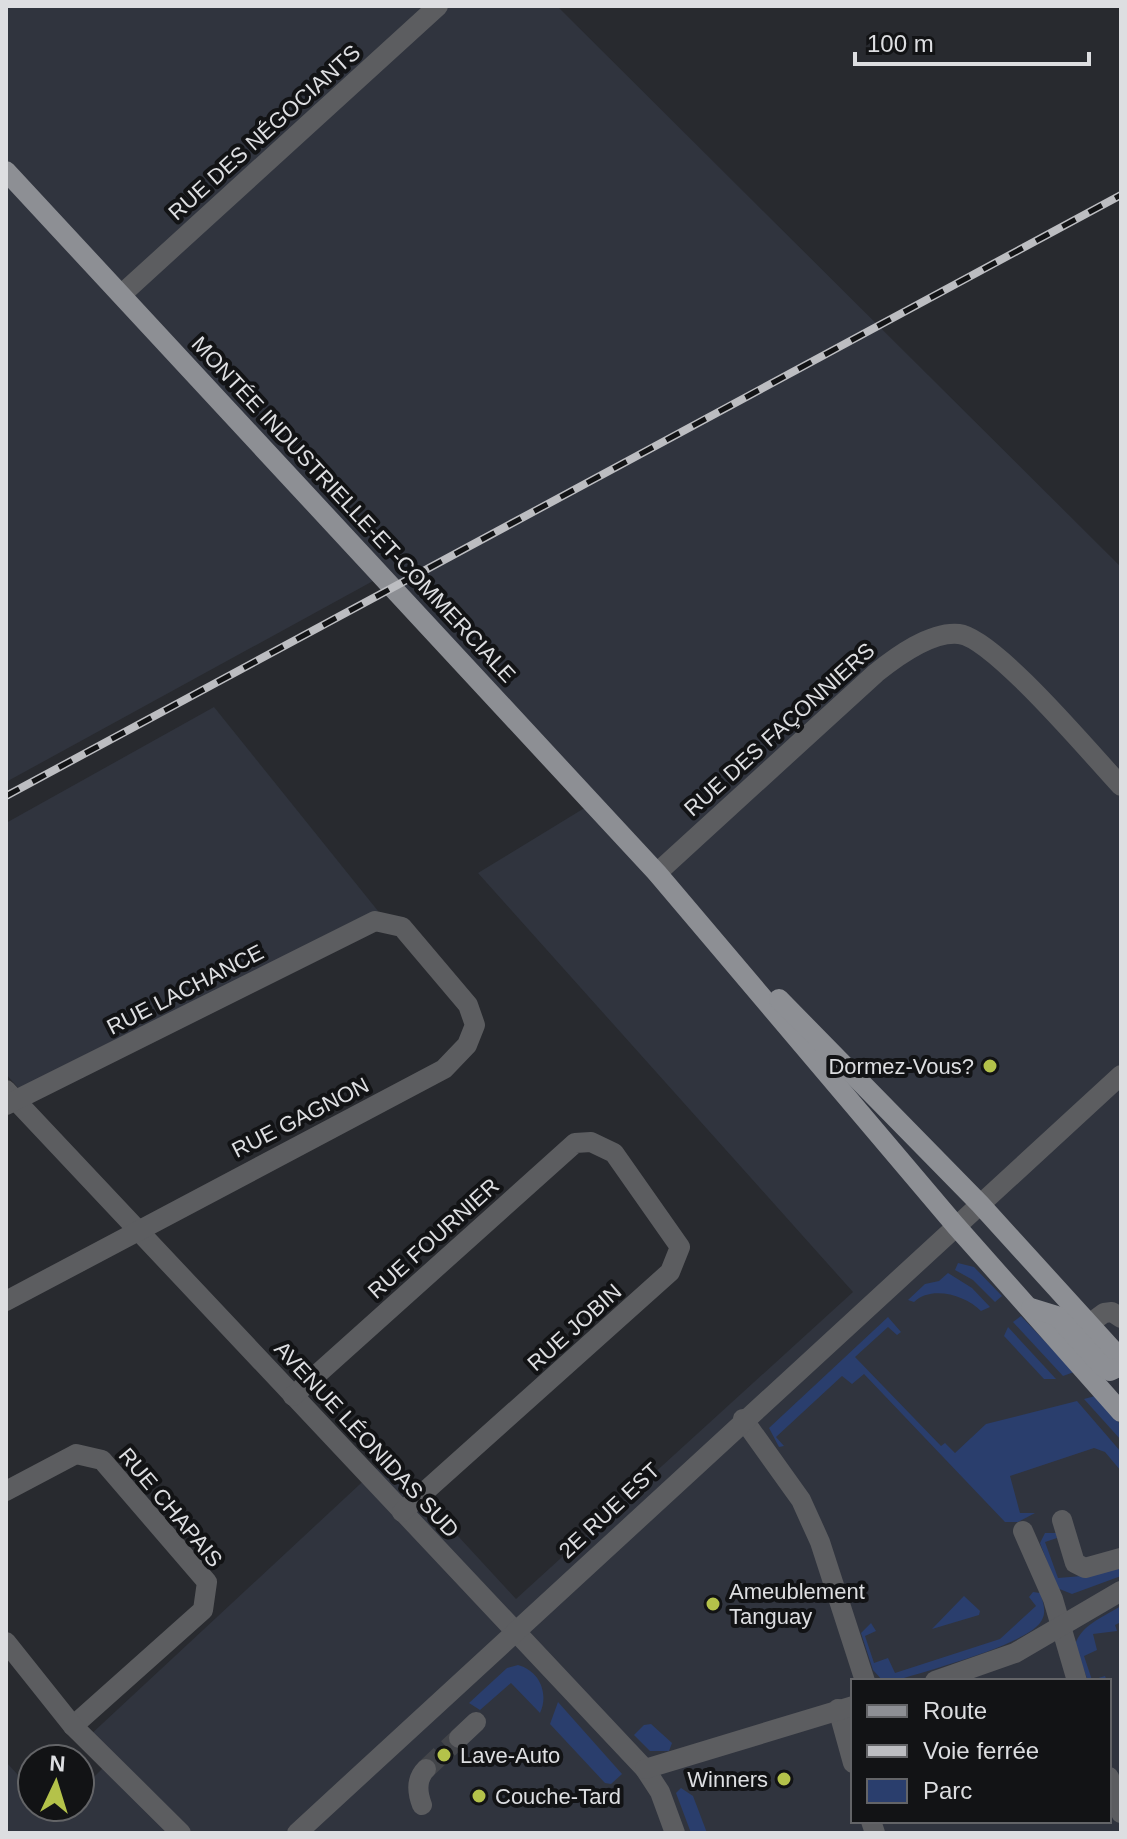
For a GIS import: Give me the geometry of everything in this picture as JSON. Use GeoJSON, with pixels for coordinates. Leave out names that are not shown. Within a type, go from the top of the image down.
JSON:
{"type":"FeatureCollection","features":[{"type":"Feature","properties":{"kind":"main road","name":"MONTÉE INDUSTRIELLE-ET-COMMERCIALE"},"geometry":{"type":"LineString","coordinates":[[6,171],[661,878],[980,1204],[1121,1359]]}},
{"type":"Feature","properties":{"kind":"main road","name":"MONTÉE INDUSTRIELLE-ET-COMMERCIALE"},"geometry":{"type":"LineString","coordinates":[[661,878],[956,1226],[1121,1412]]}},
{"type":"Feature","properties":{"kind":"main road"},"geometry":{"type":"LineString","coordinates":[[1027,1307],[1057,1316],[1102,1366],[1110,1371],[1121,1366]]}},
{"type":"Feature","properties":{"kind":"street","name":"RUE DES NÉGOCIANTS"},"geometry":{"type":"LineString","coordinates":[[122,294],[438,6]]}},
{"type":"Feature","properties":{"kind":"street","name":"RUE DES FAÇONNIERS"},"geometry":{"type":"LineString","coordinates":[[661,878],[876,673],[908,647],[958,634],[990,648],[1121,786]]}},
{"type":"Feature","properties":{"kind":"street","name":"RUE LACHANCE"},"geometry":{"type":"LineString","coordinates":[[9,1099],[375,921],[386,921]]}},
{"type":"Feature","properties":{"kind":"street","name":"RUE GAGNON"},"geometry":{"type":"LineString","coordinates":[[6,1301],[444,1069],[467,1045],[475,1025],[468,1005],[402,927],[386,921]]}},
{"type":"Feature","properties":{"kind":"street"},"geometry":{"type":"LineString","coordinates":[[980,1204],[1121,1075]]}},
{"type":"Feature","properties":{"kind":"street","name":"AVENUE LÉONIDAS SUD"},"geometry":{"type":"LineString","coordinates":[[9,1099],[137,1229],[645,1769],[660,1792],[675,1833]]}},
{"type":"Feature","properties":{"kind":"street","name":"RUE FOURNIER"},"geometry":{"type":"LineString","coordinates":[[293,1396],[575,1143],[591,1142],[614,1153]]}},
{"type":"Feature","properties":{"kind":"street","name":"RUE JOBIN"},"geometry":{"type":"LineString","coordinates":[[402,1512],[670,1272],[680,1247],[614,1153]]}},
{"type":"Feature","properties":{"kind":"street","name":"2E RUE EST"},"geometry":{"type":"LineString","coordinates":[[297,1833],[980,1204]]}},
{"type":"Feature","properties":{"kind":"street"},"geometry":{"type":"LineString","coordinates":[[1089,1324],[1104,1313],[1112,1312],[1121,1318]]}},
{"type":"Feature","properties":{"kind":"street"},"geometry":{"type":"LineString","coordinates":[[743,1419],[801,1500],[820,1542],[864,1679]]}},
{"type":"Feature","properties":{"kind":"street","name":"RUE CHAPAIS"},"geometry":{"type":"LineString","coordinates":[[6,1491],[76,1454],[102,1460],[207,1582],[203,1610],[73,1726]]}},
{"type":"Feature","properties":{"kind":"street"},"geometry":{"type":"LineString","coordinates":[[1062,1520],[1075,1563],[1085,1568],[1121,1558]]}},
{"type":"Feature","properties":{"kind":"street"},"geometry":{"type":"LineString","coordinates":[[1023,1531],[1061,1625],[1076,1679]]}},
{"type":"Feature","properties":{"kind":"street"},"geometry":{"type":"LineString","coordinates":[[941,1679],[1015,1653],[1121,1591]]}},
{"type":"Feature","properties":{"kind":"street"},"geometry":{"type":"LineString","coordinates":[[6,1642],[73,1726],[181,1833]]}},
{"type":"Feature","properties":{"kind":"street"},"geometry":{"type":"LineString","coordinates":[[645,1769],[846,1707],[851,1747]]}},
{"type":"Feature","properties":{"kind":"street"},"geometry":{"type":"LineString","coordinates":[[459,1738],[476,1722]]}},
{"type":"Feature","properties":{"kind":"street"},"geometry":{"type":"LineString","coordinates":[[422,1805],[417,1791],[421,1774],[426,1769]]}},
{"type":"Feature","properties":{"kind":"street"},"geometry":{"type":"LineString","coordinates":[[1111,1783],[1121,1813]]}},
{"type":"Feature","properties":{"kind":"shaded area"},"geometry":{"type":"Polygon","coordinates":[[[6,6],[557,6],[1121,567],[1121,1833],[6,1833],[6,1762],[16,1773],[16,1823],[96,1823],[96,1775],[110,1761],[88,1737],[387,1459],[516,1599],[853,1292],[478,873],[591,804],[373,581],[6,782],[6,6]]]}},
{"type":"Feature","properties":{"kind":"shaded area"},"geometry":{"type":"Polygon","coordinates":[[[214,707],[378,911],[19,1089],[6,1074],[6,823],[214,707]]]}},
{"type":"Feature","properties":{"kind":"green space"},"geometry":{"type":"Polygon","coordinates":[[[958,1263],[974,1267],[1002,1296],[995,1302],[973,1280],[955,1270],[958,1263]]]}},
{"type":"Feature","properties":{"kind":"green space"},"geometry":{"type":"Polygon","coordinates":[[[948,1273],[972,1288],[990,1307],[981,1311],[967,1300],[939,1293],[914,1302],[908,1300],[925,1284],[939,1281],[948,1273]]]}},
{"type":"Feature","properties":{"kind":"green space"},"geometry":{"type":"Polygon","coordinates":[[[1021,1316],[1074,1372],[1063,1376],[1013,1322],[1021,1316]]]}},
{"type":"Feature","properties":{"kind":"green space"},"geometry":{"type":"Polygon","coordinates":[[[888,1317],[901,1332],[897,1335],[888,1327],[855,1357],[941,1446],[945,1443],[955,1453],[986,1424],[1077,1401],[1121,1452],[1121,1471],[1105,1452],[1094,1448],[1010,1476],[1020,1513],[1035,1513],[1018,1522],[1005,1522],[864,1374],[852,1384],[842,1376],[776,1437],[784,1446],[779,1447],[769,1428],[888,1317]]]}},
{"type":"Feature","properties":{"kind":"green space"},"geometry":{"type":"Polygon","coordinates":[[[1008,1327],[1056,1379],[1044,1379],[1004,1336],[1008,1327]]]}},
{"type":"Feature","properties":{"kind":"green space"},"geometry":{"type":"Polygon","coordinates":[[[1095,1396],[1121,1425],[1121,1440],[1084,1399],[1095,1396]]]}},
{"type":"Feature","properties":{"kind":"green space"},"geometry":{"type":"Polygon","coordinates":[[[1045,1533],[1056,1533],[1057,1538],[1045,1542],[1058,1578],[1082,1576],[1121,1563],[1121,1576],[1072,1594],[1057,1588],[1040,1543],[1045,1533]]]}},
{"type":"Feature","properties":{"kind":"green space"},"geometry":{"type":"Polygon","coordinates":[[[1033,1592],[1040,1593],[1044,1616],[1030,1632],[1014,1640],[972,1657],[900,1679],[881,1679],[873,1670],[861,1633],[871,1623],[876,1631],[865,1636],[874,1663],[888,1658],[895,1673],[1000,1639],[1036,1606],[1029,1597],[1033,1592]]]}},
{"type":"Feature","properties":{"kind":"green space"},"geometry":{"type":"Polygon","coordinates":[[[964,1596],[980,1611],[979,1615],[932,1629],[964,1596]]]}},
{"type":"Feature","properties":{"kind":"green space"},"geometry":{"type":"Polygon","coordinates":[[[1121,1606],[1121,1622],[1115,1625],[1117,1631],[1093,1634],[1097,1650],[1084,1656],[1092,1679],[1087,1679],[1075,1645],[1082,1632],[1121,1606]]]}},
{"type":"Feature","properties":{"kind":"green space"},"geometry":{"type":"Polygon","coordinates":[[[518,1665],[532,1672],[541,1684],[543,1706],[540,1713],[511,1683],[480,1710],[469,1703],[507,1668],[518,1665]]]}},
{"type":"Feature","properties":{"kind":"green space"},"geometry":{"type":"Polygon","coordinates":[[[558,1702],[622,1774],[611,1784],[605,1783],[550,1724],[558,1702]]]}},
{"type":"Feature","properties":{"kind":"green space"},"geometry":{"type":"Polygon","coordinates":[[[651,1724],[672,1743],[669,1751],[650,1751],[634,1735],[644,1725],[651,1724]]]}},
{"type":"Feature","properties":{"kind":"green space"},"geometry":{"type":"Polygon","coordinates":[[[681,1788],[693,1796],[707,1833],[691,1833],[676,1793],[681,1788]]]}},
{"type":"Feature","properties":{"kind":"tunnel"},"geometry":{"type":"LineString","coordinates":[[426,1769],[459,1738]]}},
{"type":"Feature","properties":{"kind":"railway"},"geometry":{"type":"LineString","coordinates":[[6,796],[1121,195]]}},
{"type":"Feature","properties":{"kind":"place","name":"Dormez-Vous?"},"geometry":{"type":"Point","coordinates":[990,1066]}},
{"type":"Feature","properties":{"kind":"place","name":"Ameublement Tanguay"},"geometry":{"type":"Point","coordinates":[713,1604]}},
{"type":"Feature","properties":{"kind":"place","name":"Lave-Auto"},"geometry":{"type":"Point","coordinates":[444,1755]}},
{"type":"Feature","properties":{"kind":"place","name":"Winners"},"geometry":{"type":"Point","coordinates":[784,1779]}},
{"type":"Feature","properties":{"kind":"place","name":"Couche-Tard"},"geometry":{"type":"Point","coordinates":[479,1796]}}]}
